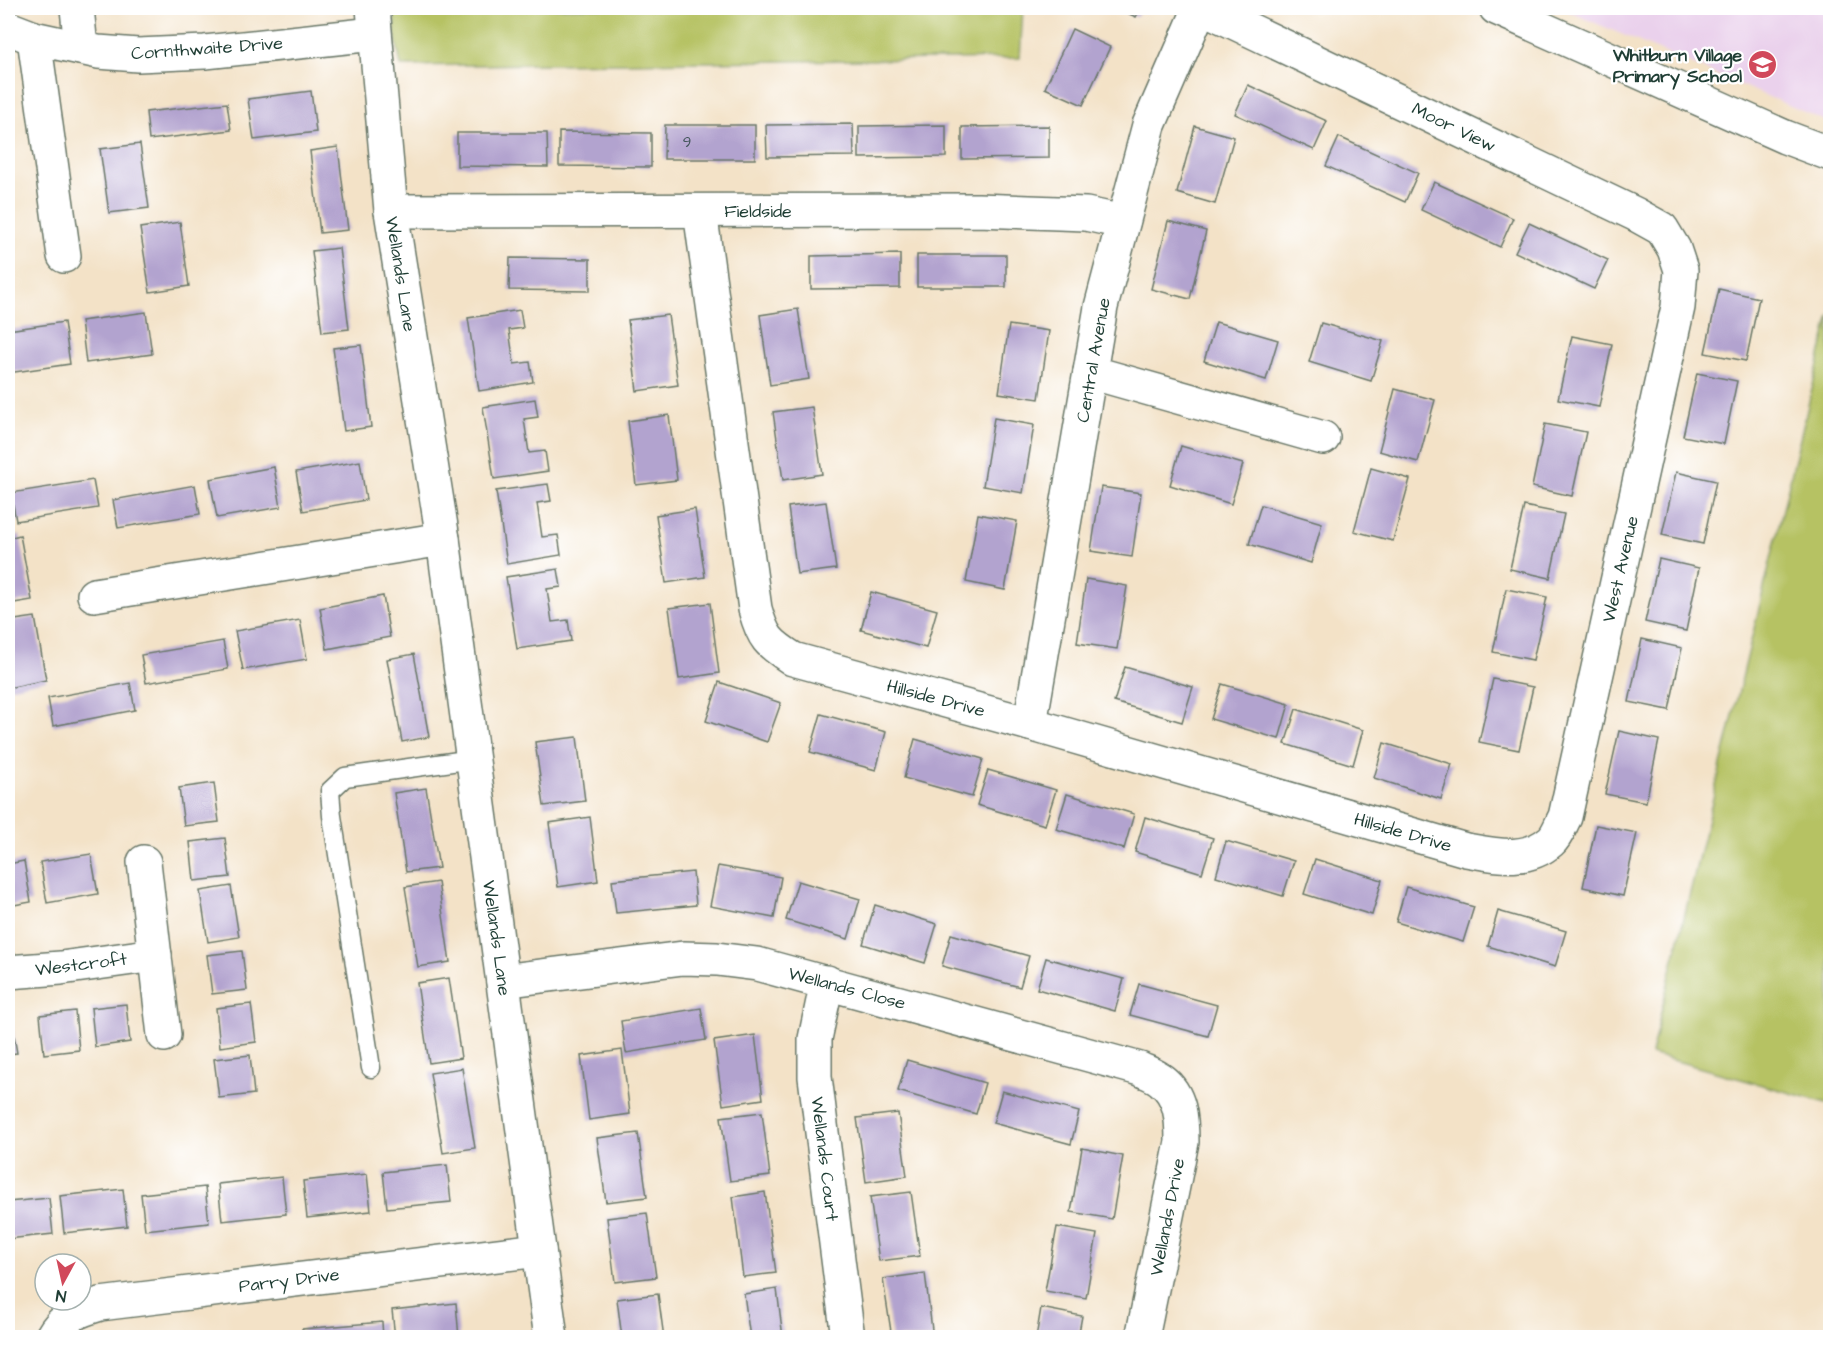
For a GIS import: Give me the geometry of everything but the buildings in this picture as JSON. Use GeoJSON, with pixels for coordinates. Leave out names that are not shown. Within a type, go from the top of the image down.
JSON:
{"type":"FeatureCollection","features":[{"type":"Feature","properties":{"kind":"street"},"geometry":{"type":"LineString","coordinates":[[77,8],[81,48]]}},
{"type":"Feature","properties":{"kind":"street","name":"Central Avenue"},"geometry":{"type":"LineString","coordinates":[[1030,724],[1101,307],[1149,125],[1202,8]]}},
{"type":"Feature","properties":{"kind":"street","name":"Moor View"},"geometry":{"type":"LineString","coordinates":[[1202,8],[1662,229],[1674,249],[1681,270]]}},
{"type":"Feature","properties":{"kind":"street"},"geometry":{"type":"LineString","coordinates":[[1496,8],[1785,137],[1830,154]]}},
{"type":"Feature","properties":{"kind":"street","name":"Cornthwaite Drive"},"geometry":{"type":"LineString","coordinates":[[21,33],[98,52],[138,55],[206,52],[374,21]]}},
{"type":"Feature","properties":{"kind":"street","name":"Wellands Lane"},"geometry":{"type":"LineString","coordinates":[[374,21],[391,212],[443,539],[551,1338]]}},
{"type":"Feature","properties":{"kind":"street"},"geometry":{"type":"LineString","coordinates":[[21,33],[64,256]]}},
{"type":"Feature","properties":{"kind":"street","name":"Fieldside"},"geometry":{"type":"LineString","coordinates":[[391,212],[978,210],[1086,214],[1124,222]]}},
{"type":"Feature","properties":{"kind":"street","name":"Hillside Drive"},"geometry":{"type":"LineString","coordinates":[[700,211],[755,609],[760,625],[771,645],[793,659],[1030,724],[1466,850],[1502,856],[1530,854]]}},
{"type":"Feature","properties":{"kind":"street","name":"West Avenue"},"geometry":{"type":"LineString","coordinates":[[1530,854],[1552,840],[1564,817],[1678,307],[1681,270]]}},
{"type":"Feature","properties":{"kind":"street"},"geometry":{"type":"LineString","coordinates":[[1090,372],[1323,438]]}},
{"type":"Feature","properties":{"kind":"street"},"geometry":{"type":"LineString","coordinates":[[94,595],[443,539]]}},
{"type":"Feature","properties":{"kind":"street"},"geometry":{"type":"LineString","coordinates":[[144,862],[164,1035]]}},
{"type":"Feature","properties":{"kind":"street","name":"Westcroft"},"geometry":{"type":"LineString","coordinates":[[8,972],[61,968],[155,955]]}},
{"type":"Feature","properties":{"kind":"street","name":"Wellands Close"},"geometry":{"type":"LineString","coordinates":[[503,981],[683,958],[758,964],[1140,1069],[1162,1080],[1175,1096]]}},
{"type":"Feature","properties":{"kind":"street","name":"Wellands Court"},"geometry":{"type":"LineString","coordinates":[[827,982],[815,1039],[814,1077],[848,1338]]}},
{"type":"Feature","properties":{"kind":"street","name":"Wellands Drive"},"geometry":{"type":"LineString","coordinates":[[1142,1338],[1182,1142],[1182,1117],[1175,1096]]}},
{"type":"Feature","properties":{"kind":"street","name":"Parry Drive"},"geometry":{"type":"LineString","coordinates":[[51,1338],[72,1313],[100,1304],[539,1250]]}},
{"type":"Feature","properties":{"kind":"lane"},"geometry":{"type":"LineString","coordinates":[[371,1068],[330,791],[345,777],[473,759]]}},
{"type":"Feature","properties":{"kind":"shaded area","name":"Whitburn Village Primary School"},"geometry":{"type":"Polygon","coordinates":[[[1560,8],[1830,8],[1830,123],[1560,8]]]}},
{"type":"Feature","properties":{"kind":"green space"},"geometry":{"type":"Polygon","coordinates":[[[394,8],[1023,8],[1020,58],[401,66],[395,35],[394,8]]]}},
{"type":"Feature","properties":{"kind":"green space"},"geometry":{"type":"Polygon","coordinates":[[[1830,315],[1830,1104],[1651,1054],[1830,315]]]}},
{"type":"Feature","properties":{"kind":"place","name":"Whitburn Village Primary School"},"geometry":{"type":"Point","coordinates":[1763,65]}}]}
